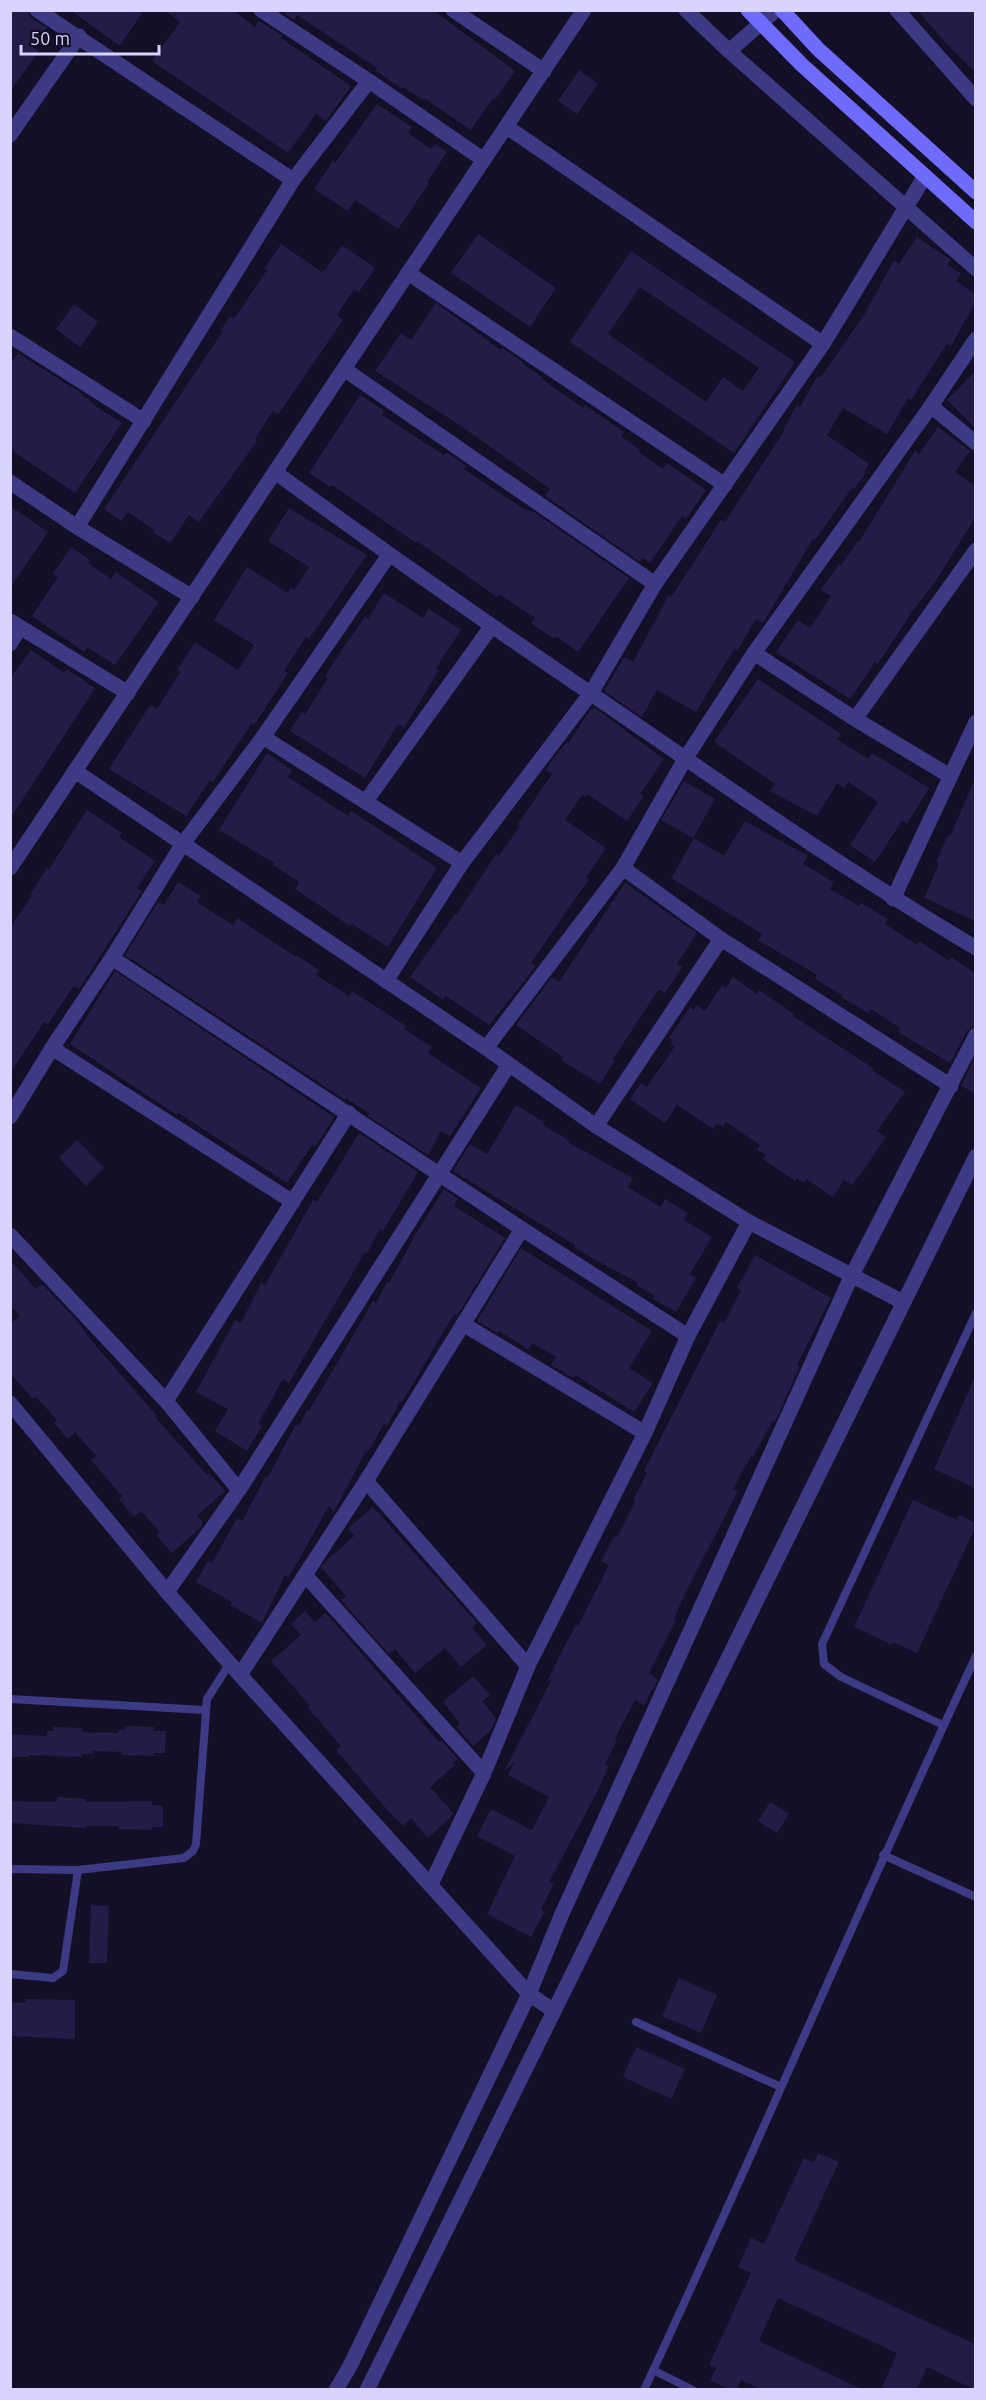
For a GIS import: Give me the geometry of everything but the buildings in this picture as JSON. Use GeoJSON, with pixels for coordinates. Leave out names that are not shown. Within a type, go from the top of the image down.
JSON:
{"type":"FeatureCollection","features":[{"type":"Feature","properties":{"kind":"main road"},"geometry":{"type":"LineString","coordinates":[[748,10],[760,24],[975,222]]}},
{"type":"Feature","properties":{"kind":"main road"},"geometry":{"type":"LineString","coordinates":[[782,10],[818,49],[975,192]]}},
{"type":"Feature","properties":{"kind":"street"},"geometry":{"type":"LineString","coordinates":[[37,10],[293,180]]}},
{"type":"Feature","properties":{"kind":"street"},"geometry":{"type":"LineString","coordinates":[[261,10],[484,160]]}},
{"type":"Feature","properties":{"kind":"street"},"geometry":{"type":"LineString","coordinates":[[453,10],[544,71]]}},
{"type":"Feature","properties":{"kind":"street"},"geometry":{"type":"LineString","coordinates":[[10,868],[584,10]]}},
{"type":"Feature","properties":{"kind":"street"},"geometry":{"type":"LineString","coordinates":[[686,10],[729,51],[975,269]]}},
{"type":"Feature","properties":{"kind":"street"},"geometry":{"type":"LineString","coordinates":[[729,51],[776,10]]}},
{"type":"Feature","properties":{"kind":"street"},"geometry":{"type":"LineString","coordinates":[[897,10],[975,99]]}},
{"type":"Feature","properties":{"kind":"street"},"geometry":{"type":"LineString","coordinates":[[10,135],[78,36]]}},
{"type":"Feature","properties":{"kind":"street"},"geometry":{"type":"LineString","coordinates":[[77,527],[293,180],[369,81]]}},
{"type":"Feature","properties":{"kind":"street"},"geometry":{"type":"LineString","coordinates":[[507,126],[823,344]]}},
{"type":"Feature","properties":{"kind":"street"},"geometry":{"type":"LineString","coordinates":[[386,981],[462,863],[591,693],[655,584],[823,344],[925,176]]}},
{"type":"Feature","properties":{"kind":"street"},"geometry":{"type":"LineString","coordinates":[[408,273],[725,485]]}},
{"type":"Feature","properties":{"kind":"street"},"geometry":{"type":"LineString","coordinates":[[10,336],[144,421]]}},
{"type":"Feature","properties":{"kind":"street"},"geometry":{"type":"LineString","coordinates":[[486,1048],[623,868],[685,759],[754,653],[931,406],[975,339]]}},
{"type":"Feature","properties":{"kind":"street"},"geometry":{"type":"LineString","coordinates":[[344,369],[655,584]]}},
{"type":"Feature","properties":{"kind":"street"},"geometry":{"type":"LineString","coordinates":[[931,406],[975,444]]}},
{"type":"Feature","properties":{"kind":"street"},"geometry":{"type":"LineString","coordinates":[[275,472],[389,555],[685,759],[892,899],[975,948]]}},
{"type":"Feature","properties":{"kind":"street"},"geometry":{"type":"LineString","coordinates":[[10,482],[77,527],[192,597]]}},
{"type":"Feature","properties":{"kind":"street"},"geometry":{"type":"LineString","coordinates":[[855,719],[975,550]]}},
{"type":"Feature","properties":{"kind":"street"},"geometry":{"type":"LineString","coordinates":[[10,1117],[182,845],[263,737],[389,555]]}},
{"type":"Feature","properties":{"kind":"street"},"geometry":{"type":"LineString","coordinates":[[10,644],[15,624],[128,693]]}},
{"type":"Feature","properties":{"kind":"street"},"geometry":{"type":"LineString","coordinates":[[366,801],[492,627]]}},
{"type":"Feature","properties":{"kind":"street"},"geometry":{"type":"LineString","coordinates":[[754,653],[855,719],[950,776]]}},
{"type":"Feature","properties":{"kind":"street"},"geometry":{"type":"LineString","coordinates":[[892,899],[975,722]]}},
{"type":"Feature","properties":{"kind":"street"},"geometry":{"type":"LineString","coordinates":[[263,737],[462,863]]}},
{"type":"Feature","properties":{"kind":"street"},"geometry":{"type":"LineString","coordinates":[[75,771],[486,1048],[596,1126],[749,1222],[903,1302]]}},
{"type":"Feature","properties":{"kind":"street"},"geometry":{"type":"LineString","coordinates":[[623,868],[721,939],[951,1086]]}},
{"type":"Feature","properties":{"kind":"street"},"geometry":{"type":"LineString","coordinates":[[596,1126],[721,939]]}},
{"type":"Feature","properties":{"kind":"street"},"geometry":{"type":"LineString","coordinates":[[112,958],[688,1336]]}},
{"type":"Feature","properties":{"kind":"street"},"geometry":{"type":"LineString","coordinates":[[336,2390],[350,2366],[529,1994],[561,1916],[852,1277],[975,1035]]}},
{"type":"Feature","properties":{"kind":"street"},"geometry":{"type":"LineString","coordinates":[[52,1048],[293,1202]]}},
{"type":"Feature","properties":{"kind":"street"},"geometry":{"type":"LineString","coordinates":[[167,1592],[239,1490],[508,1065]]}},
{"type":"Feature","properties":{"kind":"street"},"geometry":{"type":"LineString","coordinates":[[166,1401],[349,1113]]}},
{"type":"Feature","properties":{"kind":"street"},"geometry":{"type":"LineString","coordinates":[[367,2390],[975,1156]]}},
{"type":"Feature","properties":{"kind":"street"},"geometry":{"type":"LineString","coordinates":[[431,1884],[484,1773],[528,1666],[645,1433],[688,1336],[749,1222]]}},
{"type":"Feature","properties":{"kind":"street"},"geometry":{"type":"LineString","coordinates":[[240,1676],[366,1481],[522,1229]]}},
{"type":"Feature","properties":{"kind":"street"},"geometry":{"type":"LineString","coordinates":[[10,1235],[166,1401],[239,1490]]}},
{"type":"Feature","properties":{"kind":"street"},"geometry":{"type":"LineString","coordinates":[[463,1324],[645,1433]]}},
{"type":"Feature","properties":{"kind":"street"},"geometry":{"type":"LineString","coordinates":[[10,1403],[240,1676],[529,1994],[554,2012]]}},
{"type":"Feature","properties":{"kind":"street"},"geometry":{"type":"LineString","coordinates":[[366,1481],[528,1666]]}},
{"type":"Feature","properties":{"kind":"street"},"geometry":{"type":"LineString","coordinates":[[305,1575],[484,1773]]}},
{"type":"Feature","properties":{"kind":"lane"},"geometry":{"type":"LineString","coordinates":[[943,1725],[841,1677],[824,1664],[822,1644],[975,1313]]}},
{"type":"Feature","properties":{"kind":"lane"},"geometry":{"type":"LineString","coordinates":[[644,2390],[883,1855],[975,1656]]}},
{"type":"Feature","properties":{"kind":"lane"},"geometry":{"type":"LineString","coordinates":[[10,1869],[78,1870],[184,1858],[193,1851],[196,1844],[205,1710],[210,1691],[230,1663]]}},
{"type":"Feature","properties":{"kind":"lane"},"geometry":{"type":"LineString","coordinates":[[10,1699],[205,1710]]}},
{"type":"Feature","properties":{"kind":"lane"},"geometry":{"type":"LineString","coordinates":[[883,1855],[975,1897]]}},
{"type":"Feature","properties":{"kind":"lane"},"geometry":{"type":"LineString","coordinates":[[10,1974],[53,1978],[63,1971],[78,1870]]}},
{"type":"Feature","properties":{"kind":"lane"},"geometry":{"type":"LineString","coordinates":[[636,2022],[781,2087]]}},
{"type":"Feature","properties":{"kind":"lane"},"geometry":{"type":"LineString","coordinates":[[653,2370],[693,2390]]}}]}
